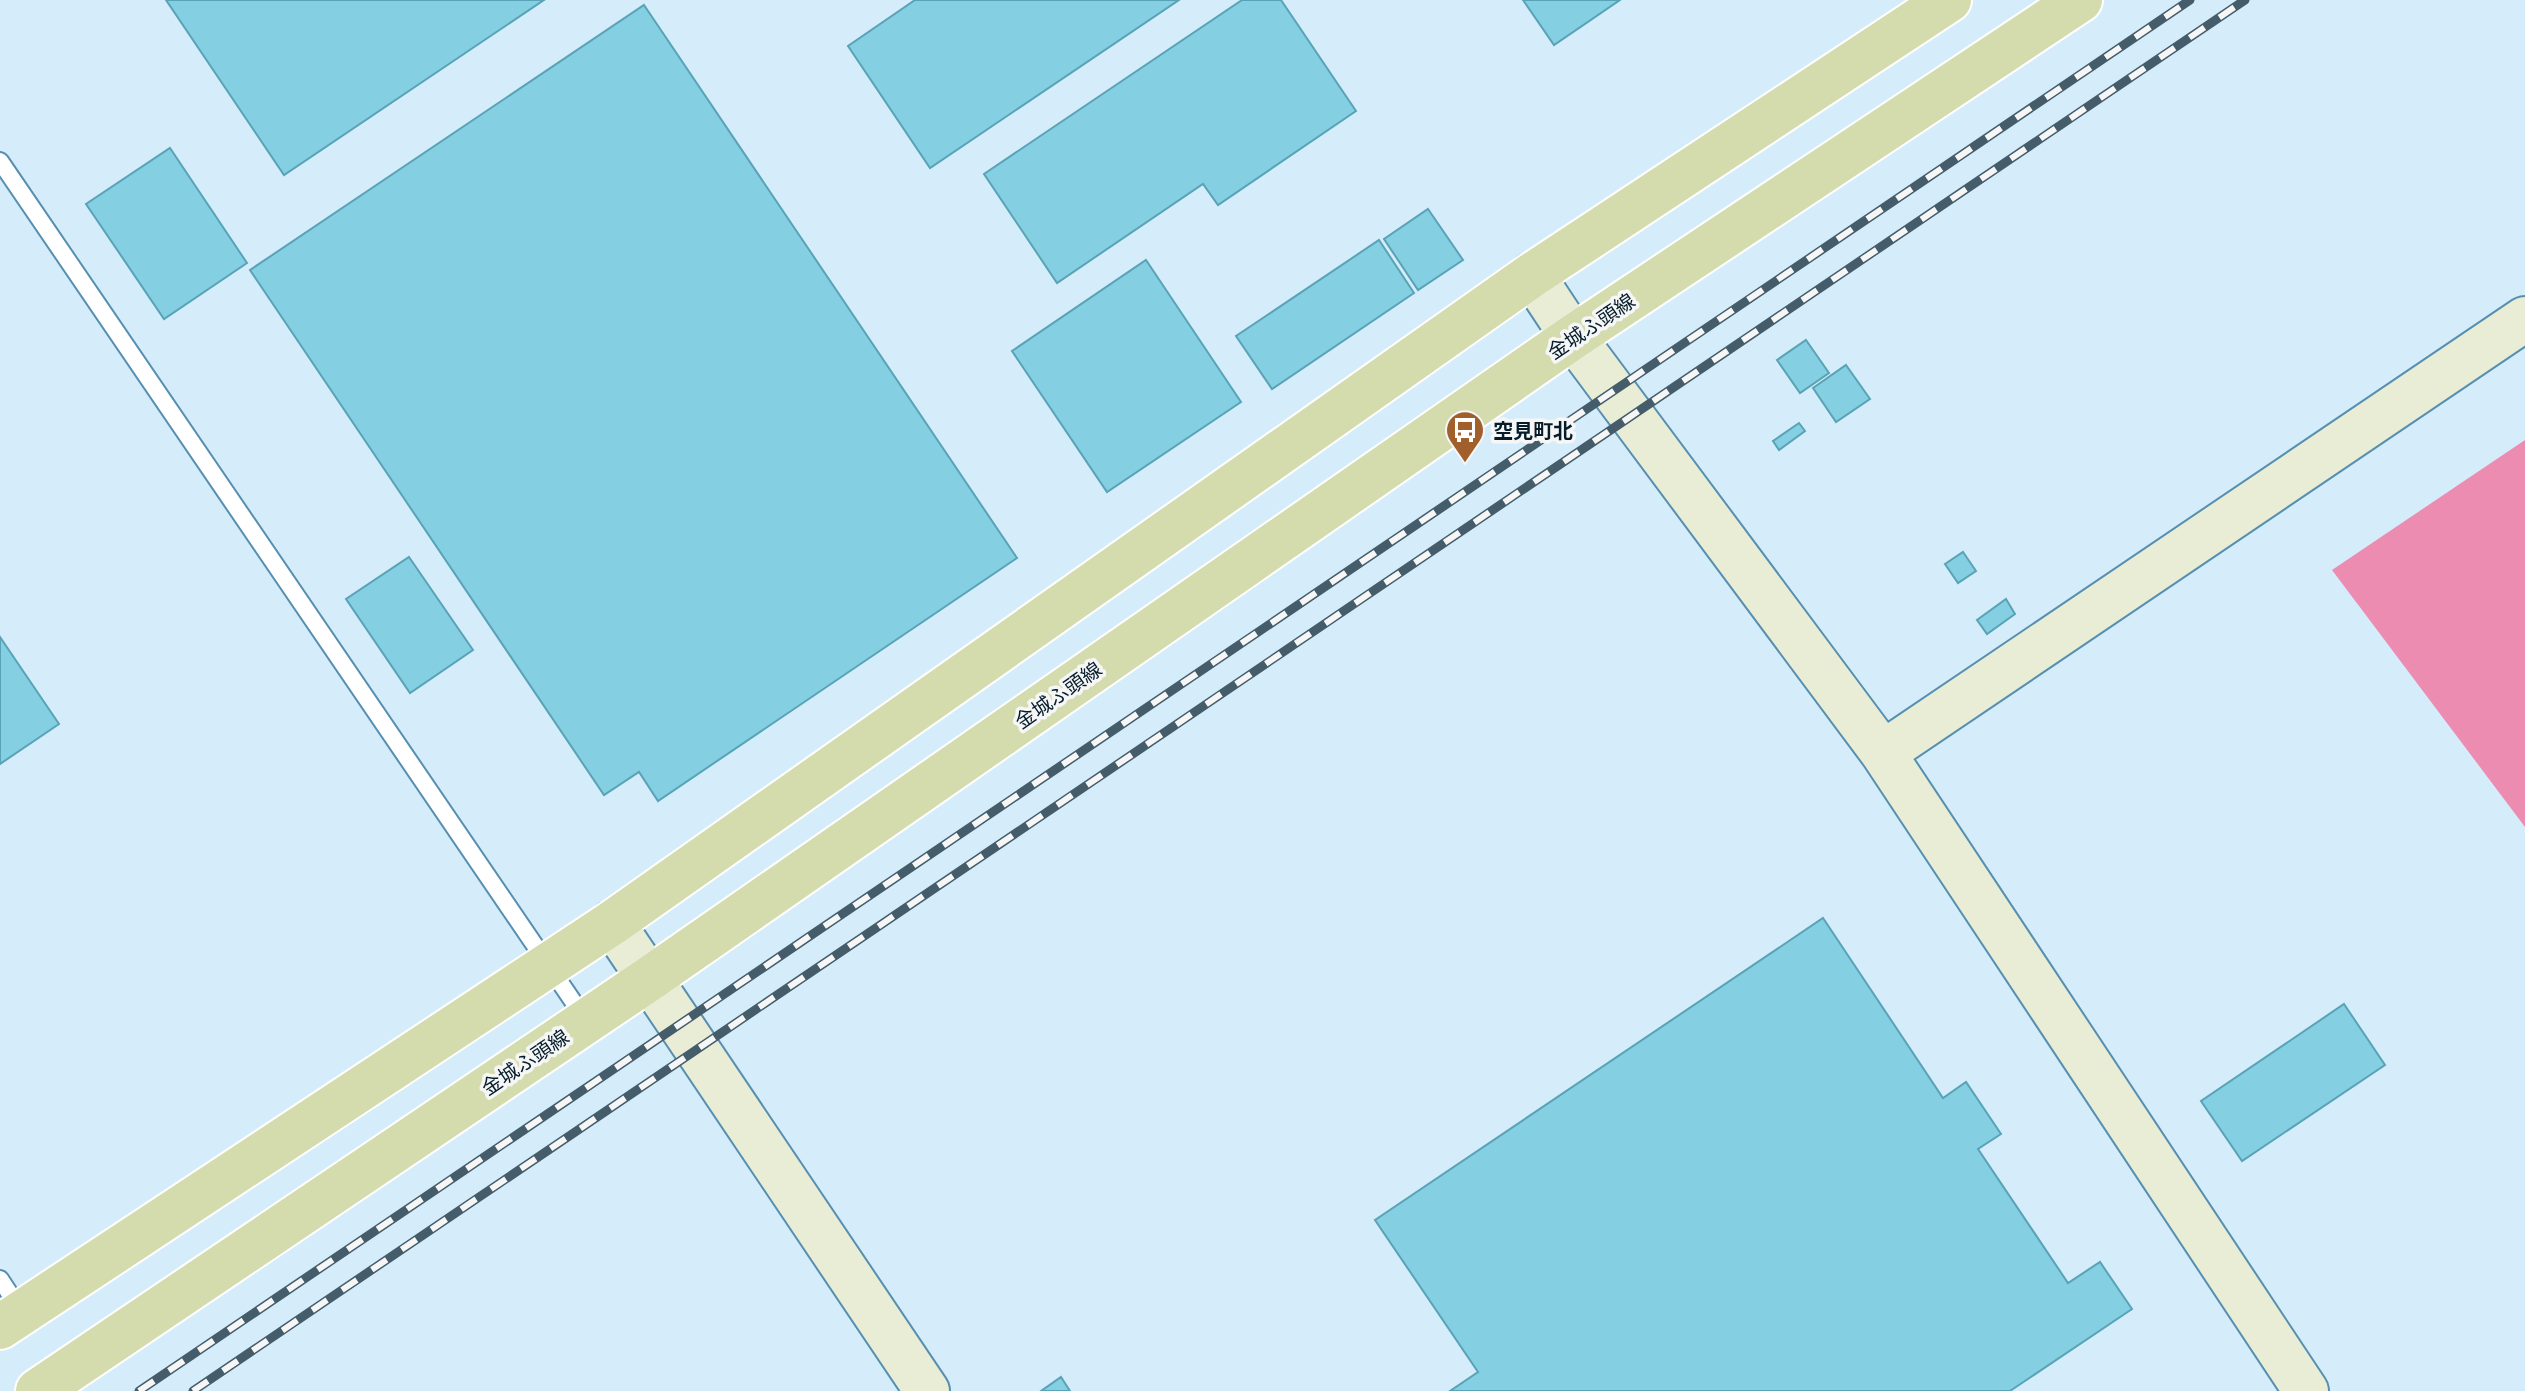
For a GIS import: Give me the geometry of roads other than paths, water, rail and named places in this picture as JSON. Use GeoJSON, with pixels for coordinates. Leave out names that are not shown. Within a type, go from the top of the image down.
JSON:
{"type":"FeatureCollection","features":[{"type":"Feature","properties":{"kind":"main road"},"geometry":{"type":"LineString","coordinates":[[7,1306],[612,923],[1532,275],[1949,0]]}},
{"type":"Feature","properties":{"kind":"main road","name":"金城ふ頭線"},"geometry":{"type":"LineString","coordinates":[[38,1391],[649,979],[1573,337],[2080,0]]}},
{"type":"Feature","properties":{"kind":"street"},"geometry":{"type":"LineString","coordinates":[[1532,275],[1573,337],[1883,753],[2306,1391]]}},
{"type":"Feature","properties":{"kind":"street"},"geometry":{"type":"LineString","coordinates":[[1883,753],[2525,319]]}},
{"type":"Feature","properties":{"kind":"street"},"geometry":{"type":"LineString","coordinates":[[612,923],[927,1391]]}},
{"type":"Feature","properties":{"kind":"lane"},"geometry":{"type":"LineString","coordinates":[[0,161],[586,1020]]}},
{"type":"Feature","properties":{"kind":"railway"},"geometry":{"type":"LineString","coordinates":[[139,1391],[2190,0]]}},
{"type":"Feature","properties":{"kind":"railway"},"geometry":{"type":"LineString","coordinates":[[193,1391],[2245,0]]}},
{"type":"Feature","properties":{"kind":"place","name":"空見町北"},"geometry":{"type":"Point","coordinates":[1465,464]}}]}
